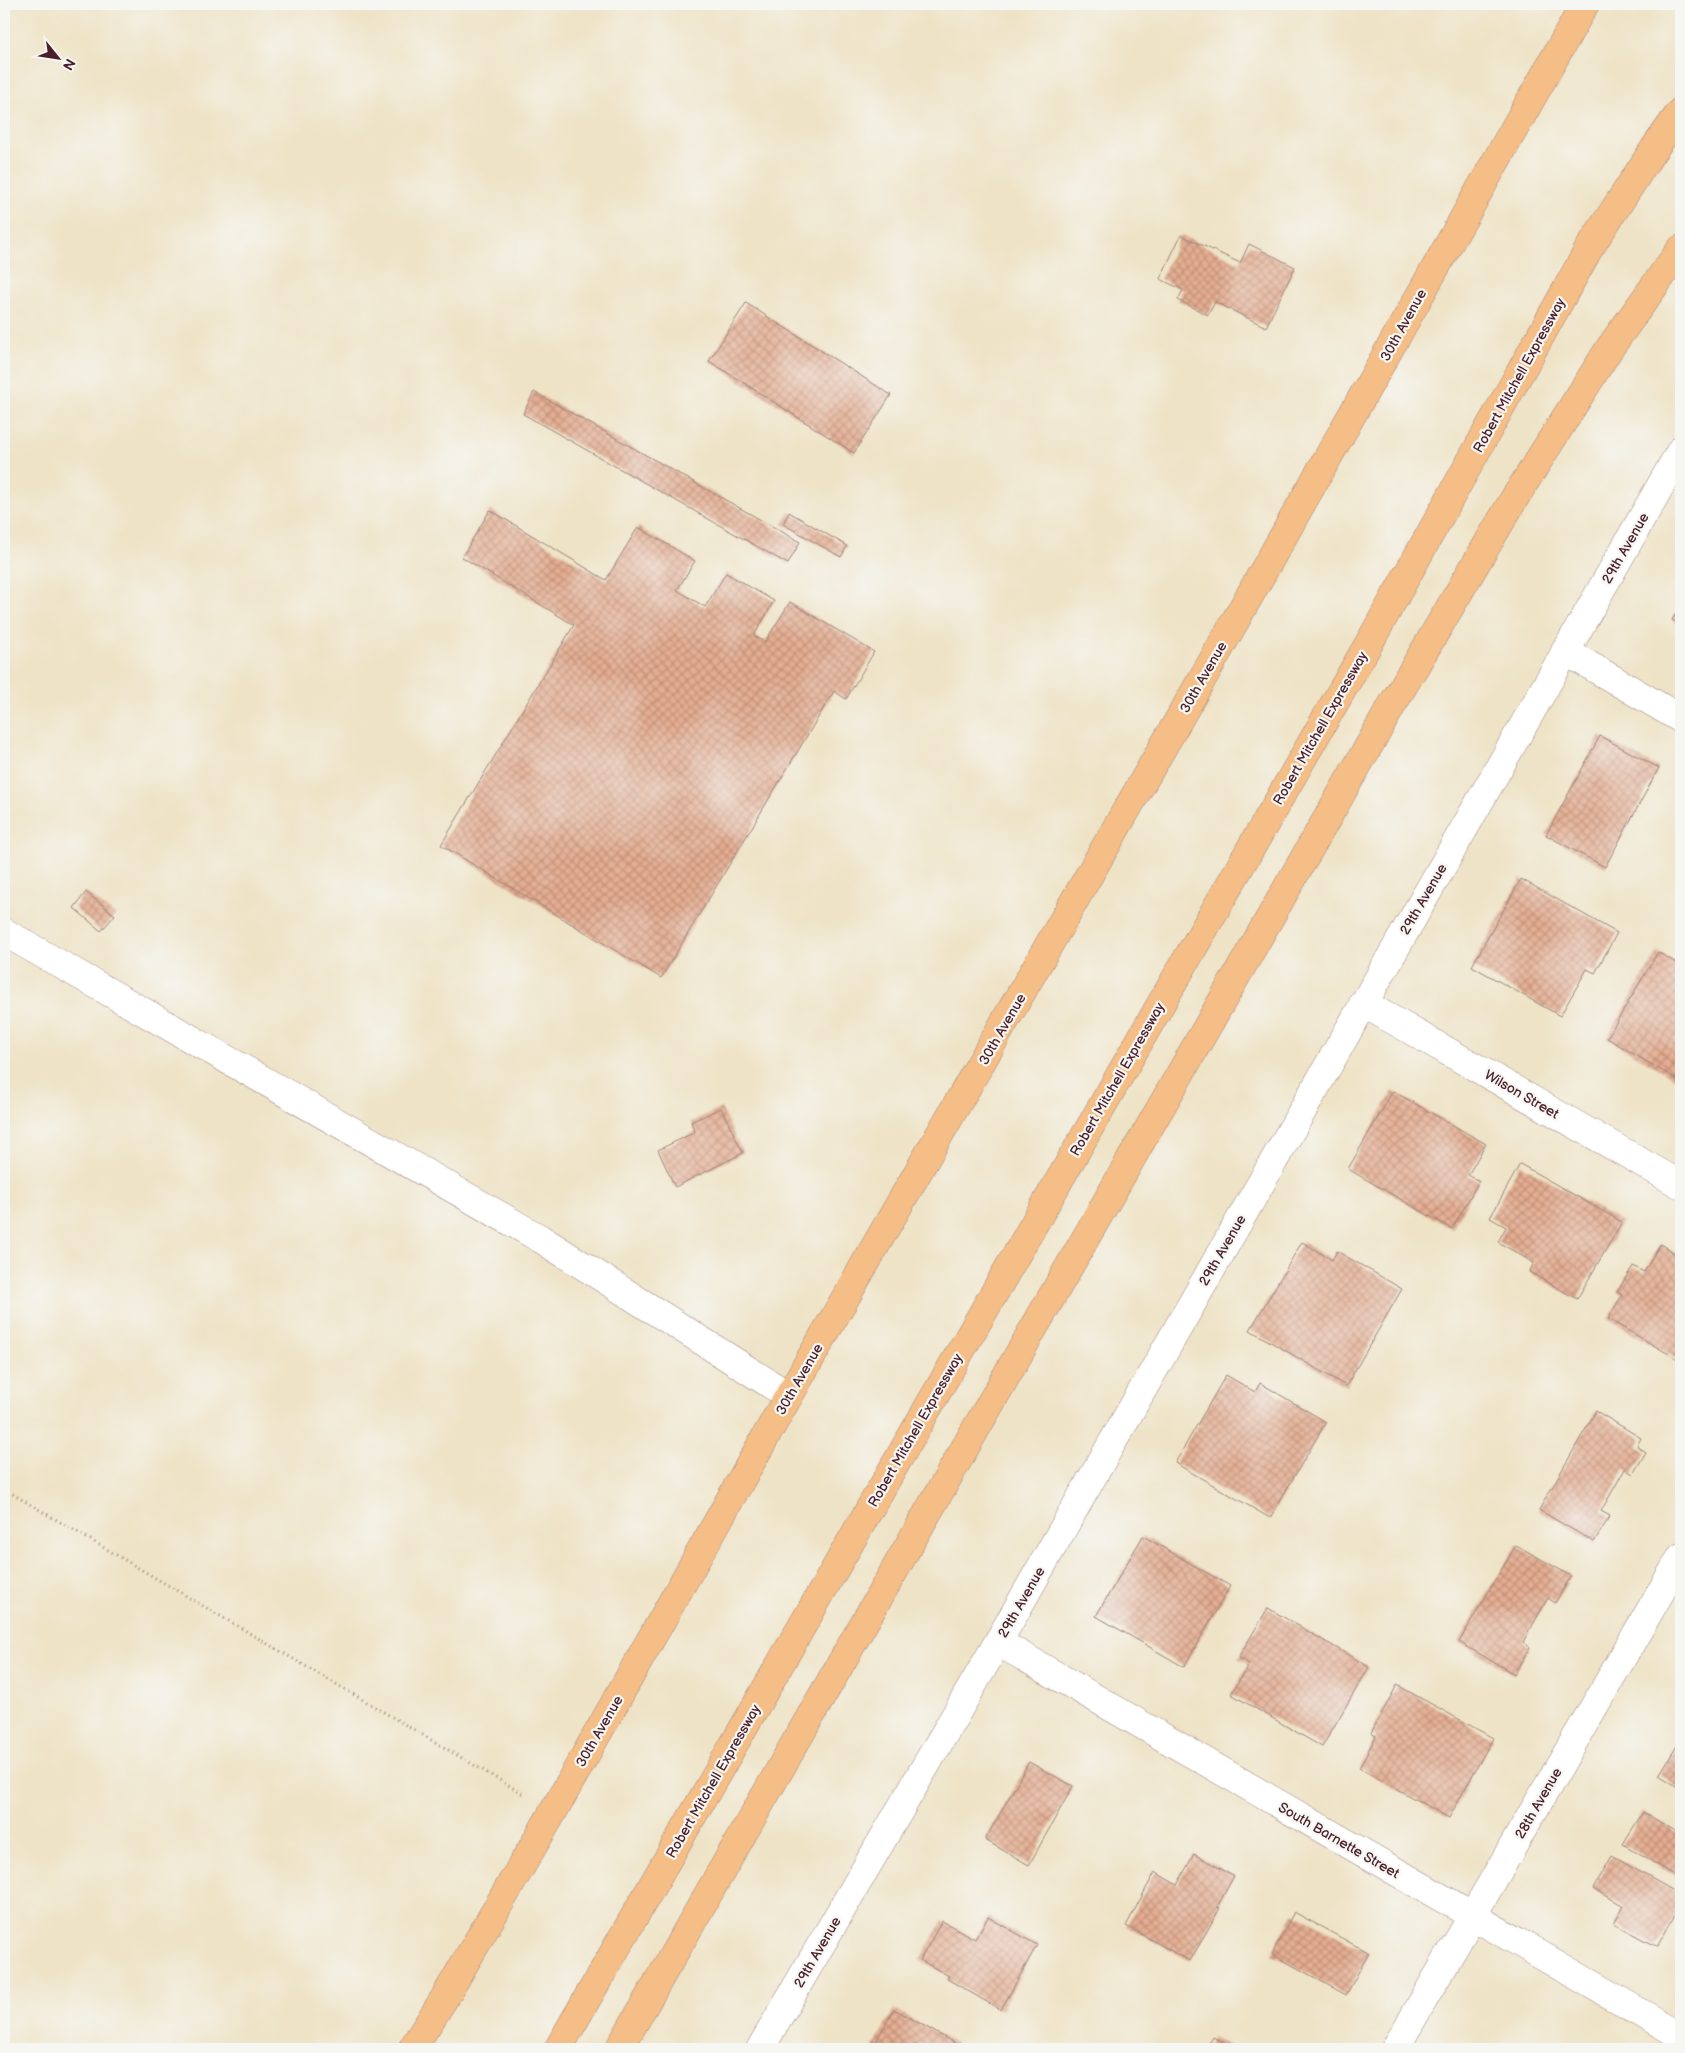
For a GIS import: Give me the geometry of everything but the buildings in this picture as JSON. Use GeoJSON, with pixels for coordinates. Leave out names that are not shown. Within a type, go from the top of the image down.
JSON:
{"type":"FeatureCollection","features":[{"type":"Feature","properties":{"kind":"main road","name":"30th Avenue"},"geometry":{"type":"LineString","coordinates":[[412,2049],[445,1997],[553,1812],[789,1396],[1213,660],[1585,4]]}},
{"type":"Feature","properties":{"kind":"main road","name":"Robert Mitchell Expressway"},"geometry":{"type":"LineString","coordinates":[[558,2049],[1372,638],[1590,247],[1681,111]]}},
{"type":"Feature","properties":{"kind":"main road"},"geometry":{"type":"LineString","coordinates":[[619,2049],[1403,687],[1514,499],[1611,346],[1681,249]]}},
{"type":"Feature","properties":{"kind":"street","name":"29th Avenue"},"geometry":{"type":"LineString","coordinates":[[760,2049],[998,1642],[1681,450]]}},
{"type":"Feature","properties":{"kind":"street"},"geometry":{"type":"LineString","coordinates":[[1565,651],[1681,719]]}},
{"type":"Feature","properties":{"kind":"street"},"geometry":{"type":"LineString","coordinates":[[4,932],[540,1239],[789,1396]]}},
{"type":"Feature","properties":{"kind":"street","name":"Wilson Street"},"geometry":{"type":"LineString","coordinates":[[1363,1003],[1681,1185]]}},
{"type":"Feature","properties":{"kind":"street","name":"28th Avenue"},"geometry":{"type":"LineString","coordinates":[[1395,2049],[1681,1557]]}},
{"type":"Feature","properties":{"kind":"street","name":"South Barnette Street"},"geometry":{"type":"LineString","coordinates":[[998,1642],[1681,2036]]}},
{"type":"Feature","properties":{"kind":"path"},"geometry":{"type":"LineString","coordinates":[[4,1489],[553,1812]]}}]}
